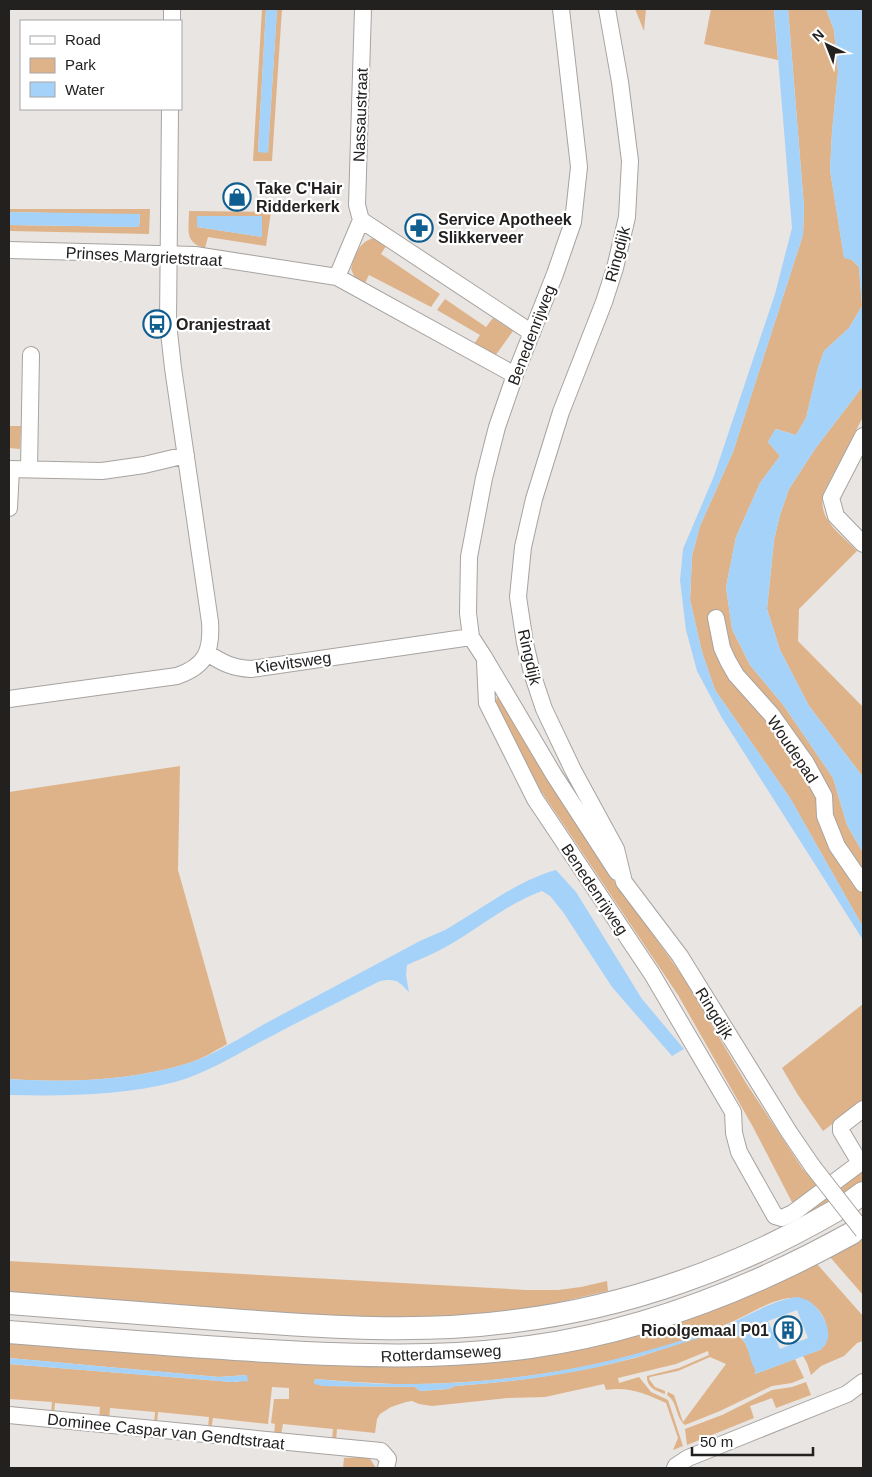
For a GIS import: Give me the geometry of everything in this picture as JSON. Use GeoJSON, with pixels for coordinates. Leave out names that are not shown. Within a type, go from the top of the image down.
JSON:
{"type":"FeatureCollection","features":[{"type":"Feature","properties":{"kind":"main road","name":"Rotterdamseweg"},"geometry":{"type":"LineString","coordinates":[[9,1303],[300,1325],[372,1328],[455,1326],[515,1321],[620,1300],[687,1280],[772,1245],[850,1202]]}},
{"type":"Feature","properties":{"kind":"main road","name":"Rotterdamseweg"},"geometry":{"type":"LineString","coordinates":[[9,1332],[360,1356],[471,1354],[531,1347],[588,1336],[685,1310],[736,1291],[786,1269],[858,1232]]}},
{"type":"Feature","properties":{"kind":"street","name":"Nassaustraat"},"geometry":{"type":"LineString","coordinates":[[360,220],[357,205],[363,9]]}},
{"type":"Feature","properties":{"kind":"street","name":"Benedenrijweg"},"geometry":{"type":"LineString","coordinates":[[561,9],[579,167],[573,222],[497,427],[484,478],[469,557],[468,613],[471,637],[554,776],[624,882]]}},
{"type":"Feature","properties":{"kind":"street","name":"Ringdijk"},"geometry":{"type":"LineString","coordinates":[[607,9],[620,82],[630,162],[627,216],[615,268],[604,302],[561,412],[544,463],[523,547],[518,597],[525,644],[544,710],[573,770],[616,849],[624,882],[680,956],[789,1132],[858,1232]]}},
{"type":"Feature","properties":{"kind":"street"},"geometry":{"type":"LineString","coordinates":[[9,699],[177,676],[195,667],[207,653],[211,638],[210,622],[168,322],[170,110]]}},
{"type":"Feature","properties":{"kind":"street"},"geometry":{"type":"LineString","coordinates":[[337,277],[360,220],[532,333]]}},
{"type":"Feature","properties":{"kind":"street","name":"Prinses Margrietstraat"},"geometry":{"type":"LineString","coordinates":[[9,250],[196,255],[337,277],[515,375]]}},
{"type":"Feature","properties":{"kind":"street"},"geometry":{"type":"LineString","coordinates":[[29,469],[31,355]]}},
{"type":"Feature","properties":{"kind":"street"},"geometry":{"type":"LineString","coordinates":[[863,436],[831,498],[836,516],[863,544]]}},
{"type":"Feature","properties":{"kind":"street"},"geometry":{"type":"LineString","coordinates":[[9,508],[10,469],[102,471],[144,465],[186,455]]}},
{"type":"Feature","properties":{"kind":"street","name":"Woudepad"},"geometry":{"type":"LineString","coordinates":[[716,618],[722,648],[728,661],[736,675],[771,714],[810,770],[824,796],[825,816],[837,846],[863,884]]}},
{"type":"Feature","properties":{"kind":"street","name":"Kievitsweg"},"geometry":{"type":"LineString","coordinates":[[207,653],[225,664],[236,668],[251,669],[471,637]]}},
{"type":"Feature","properties":{"kind":"street","name":"Benedenrijweg"},"geometry":{"type":"LineString","coordinates":[[484,657],[488,703],[536,799],[652,974],[733,1112],[734,1133],[739,1152],[770,1210],[778,1218],[793,1213],[860,1163],[841,1131],[841,1126],[863,1110]]}},
{"type":"Feature","properties":{"kind":"street"},"geometry":{"type":"LineString","coordinates":[[675,1468],[688,1458],[847,1394],[863,1382]]}},
{"type":"Feature","properties":{"kind":"street","name":"Dominee Caspar van Gendtstraat"},"geometry":{"type":"LineString","coordinates":[[9,1415],[381,1451],[388,1459],[386,1468]]}},
{"type":"Feature","properties":{"kind":"green space"},"geometry":{"type":"Polygon","coordinates":[[[262,9],[266,9],[258,151],[268,152],[277,9],[282,9],[272,161],[253,161],[262,9]]]}},
{"type":"Feature","properties":{"kind":"green space"},"geometry":{"type":"Polygon","coordinates":[[[635,9],[646,9],[644,31],[635,9]]]}},
{"type":"Feature","properties":{"kind":"green space"},"geometry":{"type":"Polygon","coordinates":[[[711,9],[774,9],[778,60],[704,44],[711,9]]]}},
{"type":"Feature","properties":{"kind":"green space"},"geometry":{"type":"Polygon","coordinates":[[[788,9],[826,9],[834,30],[838,72],[830,170],[844,257],[852,260],[859,267],[862,306],[849,328],[824,351],[806,418],[796,435],[776,429],[768,442],[780,456],[760,483],[736,537],[726,587],[732,629],[750,665],[784,706],[833,778],[847,825],[863,853],[863,879],[842,846],[833,827],[825,792],[806,760],[823,803],[832,843],[863,890],[863,927],[790,798],[715,690],[702,652],[690,600],[692,556],[700,526],[733,452],[803,235],[804,207],[788,9]]]}},
{"type":"Feature","properties":{"kind":"green space"},"geometry":{"type":"Polygon","coordinates":[[[9,209],[150,209],[149,234],[10,231],[9,238],[9,225],[139,227],[140,215],[9,212],[9,209]]]}},
{"type":"Feature","properties":{"kind":"green space"},"geometry":{"type":"Polygon","coordinates":[[[189,211],[271,212],[266,246],[208,237],[205,248],[198,246],[189,234],[189,211]],[[197,216],[197,227],[262,237],[262,216],[197,216]]]}},
{"type":"Feature","properties":{"kind":"green space"},"geometry":{"type":"Polygon","coordinates":[[[373,238],[381,239],[388,243],[381,254],[440,294],[431,307],[369,275],[364,285],[354,276],[351,269],[358,250],[364,243],[373,238]]]}},
{"type":"Feature","properties":{"kind":"green space"},"geometry":{"type":"Polygon","coordinates":[[[445,299],[486,327],[493,318],[513,331],[495,356],[474,344],[480,335],[437,310],[445,299]]]}},
{"type":"Feature","properties":{"kind":"green space"},"geometry":{"type":"Polygon","coordinates":[[[863,386],[863,417],[824,492],[822,502],[826,518],[831,525],[857,551],[799,609],[798,641],[863,707],[863,777],[809,706],[780,650],[767,609],[774,540],[789,489],[815,449],[863,386]]]}},
{"type":"Feature","properties":{"kind":"green space"},"geometry":{"type":"Polygon","coordinates":[[[9,426],[21,426],[20,449],[9,448],[9,426]]]}},
{"type":"Feature","properties":{"kind":"green space"},"geometry":{"type":"Polygon","coordinates":[[[497,697],[508,708],[610,875],[684,978],[746,1083],[802,1168],[820,1188],[794,1206],[753,1127],[678,995],[541,791],[495,704],[497,697]]]}},
{"type":"Feature","properties":{"kind":"green space"},"geometry":{"type":"Polygon","coordinates":[[[180,766],[178,870],[227,1044],[194,1061],[145,1074],[100,1079],[54,1081],[9,1079],[9,792],[180,766]]]}},
{"type":"Feature","properties":{"kind":"green space"},"geometry":{"type":"Polygon","coordinates":[[[863,1004],[863,1101],[823,1131],[782,1068],[863,1004]]]}},
{"type":"Feature","properties":{"kind":"green space"},"geometry":{"type":"Polygon","coordinates":[[[863,1165],[863,1183],[801,1220],[798,1215],[863,1165]]]}},
{"type":"Feature","properties":{"kind":"green space"},"geometry":{"type":"Polygon","coordinates":[[[863,1237],[863,1295],[830,1257],[863,1237]]]}},
{"type":"Feature","properties":{"kind":"green space"},"geometry":{"type":"Polygon","coordinates":[[[9,1261],[526,1290],[558,1290],[607,1281],[608,1291],[525,1310],[399,1320],[9,1296],[9,1261]]]}},
{"type":"Feature","properties":{"kind":"green space"},"geometry":{"type":"Polygon","coordinates":[[[817,1264],[863,1316],[863,1341],[857,1343],[844,1356],[821,1366],[811,1375],[803,1356],[820,1350],[825,1345],[827,1338],[826,1322],[812,1304],[797,1298],[788,1298],[770,1303],[705,1333],[648,1351],[579,1368],[517,1377],[454,1383],[394,1384],[315,1379],[314,1383],[324,1386],[415,1387],[420,1391],[448,1389],[455,1386],[501,1382],[591,1368],[635,1358],[710,1334],[721,1333],[730,1333],[741,1338],[748,1348],[756,1371],[755,1374],[795,1359],[804,1378],[792,1383],[772,1386],[720,1411],[685,1425],[682,1422],[671,1398],[667,1395],[668,1392],[674,1395],[683,1422],[726,1364],[710,1357],[678,1371],[650,1377],[649,1379],[655,1387],[665,1391],[665,1394],[650,1386],[647,1376],[679,1368],[709,1355],[708,1351],[676,1364],[618,1378],[619,1383],[639,1377],[651,1392],[668,1400],[683,1446],[673,1450],[678,1438],[666,1403],[630,1390],[606,1390],[604,1384],[545,1397],[508,1398],[432,1406],[412,1401],[406,1402],[391,1407],[380,1414],[377,1419],[375,1433],[337,1429],[336,1441],[332,1440],[333,1429],[283,1424],[281,1435],[274,1435],[275,1424],[271,1423],[274,1399],[289,1399],[289,1388],[272,1387],[268,1424],[213,1418],[211,1429],[208,1428],[209,1417],[158,1412],[157,1424],[154,1423],[155,1412],[110,1408],[109,1419],[99,1418],[100,1407],[55,1403],[54,1414],[51,1414],[52,1402],[9,1399],[9,1364],[232,1382],[238,1382],[247,1375],[219,1377],[9,1358],[9,1340],[480,1361],[817,1264]]]}},
{"type":"Feature","properties":{"kind":"green space"},"geometry":{"type":"Polygon","coordinates":[[[806,1382],[811,1395],[776,1408],[772,1398],[750,1406],[754,1418],[687,1445],[685,1429],[722,1415],[772,1390],[792,1387],[806,1382]]]}},
{"type":"Feature","properties":{"kind":"green space"},"geometry":{"type":"Polygon","coordinates":[[[364,1457],[370,1459],[376,1468],[343,1468],[344,1458],[364,1457]]]}},
{"type":"Feature","properties":{"kind":"water"},"geometry":{"type":"Polygon","coordinates":[[[266,9],[277,9],[268,153],[258,152],[266,9]]]}},
{"type":"Feature","properties":{"kind":"water"},"geometry":{"type":"Polygon","coordinates":[[[774,9],[788,9],[804,207],[803,235],[733,452],[700,526],[692,556],[690,600],[702,652],[715,690],[790,798],[863,927],[863,940],[722,718],[697,671],[686,630],[680,580],[683,549],[714,476],[775,294],[792,228],[774,9]]]}},
{"type":"Feature","properties":{"kind":"water"},"geometry":{"type":"Polygon","coordinates":[[[826,9],[863,9],[863,386],[815,449],[789,489],[774,540],[767,609],[780,650],[809,706],[863,777],[863,853],[847,825],[833,778],[784,706],[750,665],[732,629],[726,587],[736,537],[760,483],[780,456],[768,442],[775,429],[796,435],[806,418],[824,351],[849,328],[862,306],[859,267],[852,260],[844,258],[830,170],[838,72],[834,30],[826,9]]]}},
{"type":"Feature","properties":{"kind":"water"},"geometry":{"type":"Polygon","coordinates":[[[9,212],[140,214],[139,227],[9,225],[9,212]]]}},
{"type":"Feature","properties":{"kind":"water"},"geometry":{"type":"Polygon","coordinates":[[[197,216],[262,216],[262,237],[197,227],[197,216]]]}},
{"type":"Feature","properties":{"kind":"water"},"geometry":{"type":"Polygon","coordinates":[[[556,870],[576,892],[642,999],[684,1049],[672,1056],[612,987],[563,912],[550,896],[542,891],[509,907],[444,948],[407,965],[406,975],[409,992],[397,981],[380,981],[223,1062],[187,1078],[155,1087],[113,1093],[9,1095],[9,1079],[54,1081],[122,1077],[167,1069],[199,1059],[420,941],[445,930],[527,881],[556,870]]]}},
{"type":"Feature","properties":{"kind":"water"},"geometry":{"type":"Polygon","coordinates":[[[799,1297],[815,1306],[827,1325],[828,1339],[820,1350],[755,1374],[756,1371],[742,1338],[728,1333],[717,1333],[595,1368],[536,1378],[420,1391],[415,1387],[324,1386],[314,1384],[315,1379],[384,1384],[425,1384],[489,1380],[554,1372],[616,1359],[688,1339],[790,1298],[799,1297]],[[797,1310],[768,1321],[780,1349],[808,1338],[797,1310]]]}},
{"type":"Feature","properties":{"kind":"water"},"geometry":{"type":"Polygon","coordinates":[[[9,1358],[219,1377],[247,1375],[248,1381],[232,1382],[9,1364],[9,1358]]]}},
{"type":"Feature","properties":{"kind":"place","name":"Take C'Hair Ridderkerk"},"geometry":{"type":"Point","coordinates":[237,197]}},
{"type":"Feature","properties":{"kind":"place","name":"Service Apotheek Slikkerveer"},"geometry":{"type":"Point","coordinates":[419,228]}},
{"type":"Feature","properties":{"kind":"place","name":"Oranjestraat"},"geometry":{"type":"Point","coordinates":[157,324]}},
{"type":"Feature","properties":{"kind":"place","name":"Rioolgemaal P01"},"geometry":{"type":"Point","coordinates":[788,1330]}}]}
